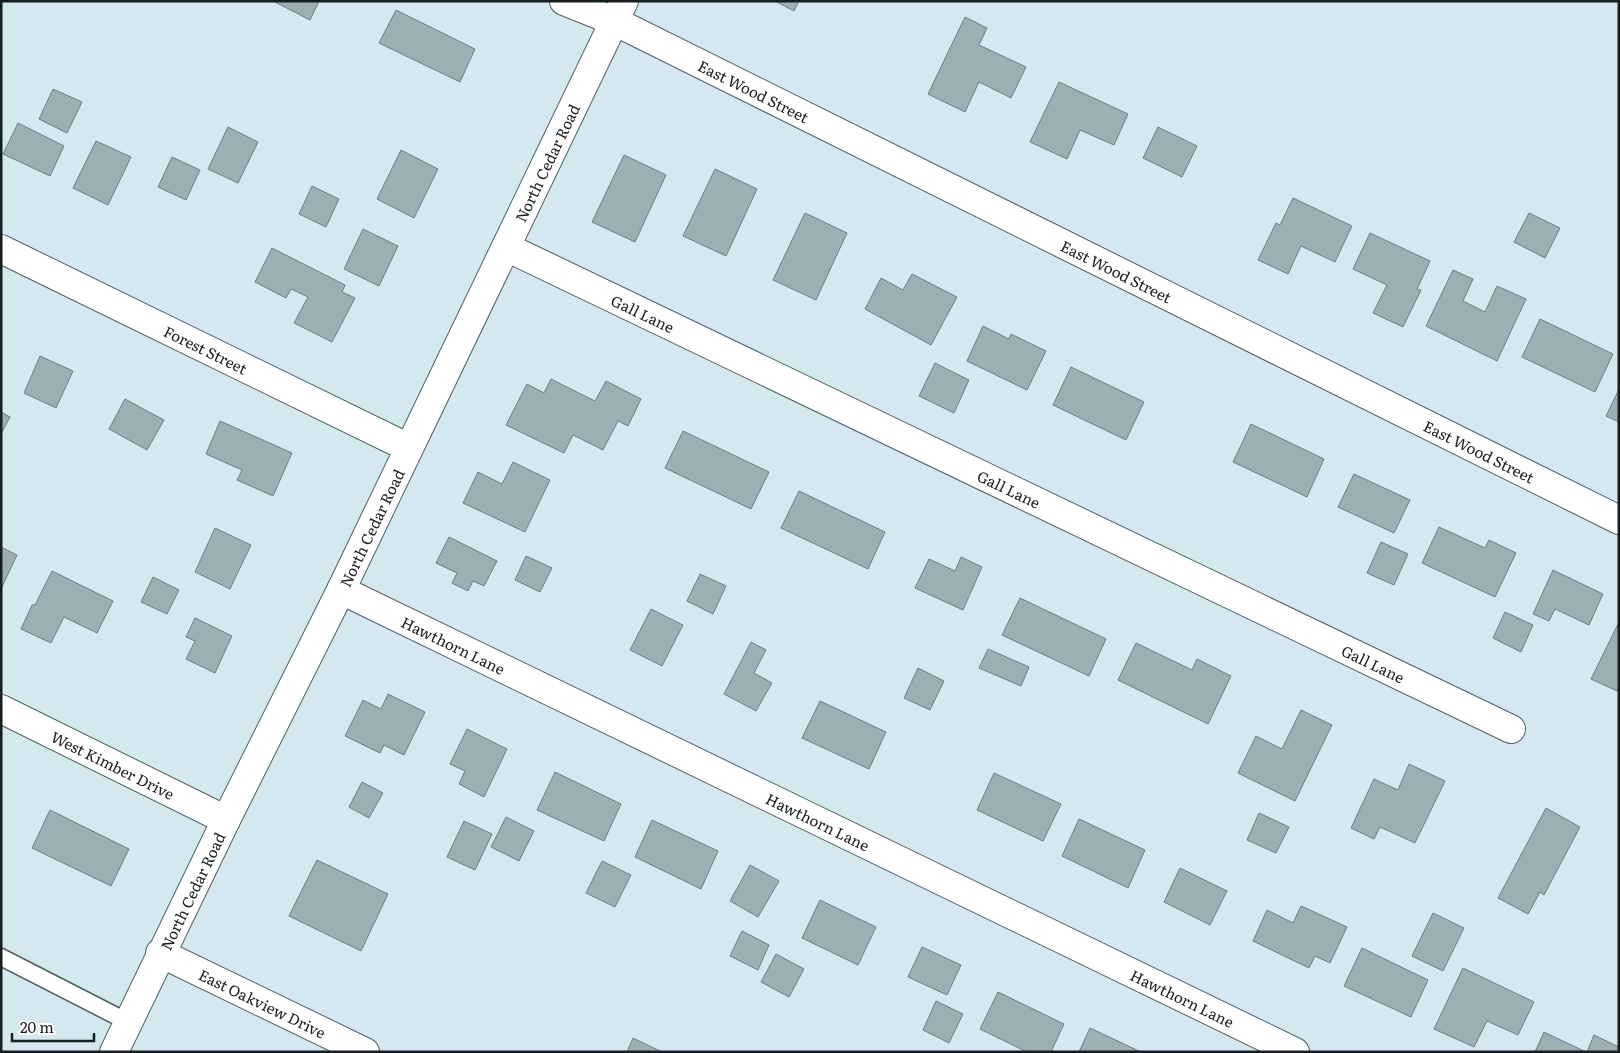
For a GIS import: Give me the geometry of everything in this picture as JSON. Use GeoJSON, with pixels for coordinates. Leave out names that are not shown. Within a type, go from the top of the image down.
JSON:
{"type":"FeatureCollection","features":[{"type":"Feature","properties":{"kind":"street","name":"East Wood Street"},"geometry":{"type":"LineString","coordinates":[[564,1],[619,11],[1619,520]]}},
{"type":"Feature","properties":{"kind":"street","name":"North Cedar Road"},"geometry":{"type":"LineString","coordinates":[[114,1052],[160,953],[341,590],[619,11]]}},
{"type":"Feature","properties":{"kind":"street","name":"Gall Lane"},"geometry":{"type":"LineString","coordinates":[[506,247],[1511,729]]}},
{"type":"Feature","properties":{"kind":"street","name":"Forest Street"},"geometry":{"type":"LineString","coordinates":[[1,249],[409,448]]}},
{"type":"Feature","properties":{"kind":"street","name":"Hawthorn Lane"},"geometry":{"type":"LineString","coordinates":[[341,590],[1295,1052]]}},
{"type":"Feature","properties":{"kind":"street","name":"West Kimber Drive"},"geometry":{"type":"LineString","coordinates":[[1,709],[226,820]]}},
{"type":"Feature","properties":{"kind":"street","name":"East Oakview Drive"},"geometry":{"type":"LineString","coordinates":[[160,953],[365,1052]]}},
{"type":"Feature","properties":{"kind":"lane"},"geometry":{"type":"LineString","coordinates":[[1,957],[128,1022]]}},
{"type":"Feature","properties":{"kind":"building"},"geometry":{"type":"Polygon","coordinates":[[[273,1],[319,1],[310,20],[273,1]]]}},
{"type":"Feature","properties":{"kind":"building"},"geometry":{"type":"Polygon","coordinates":[[[775,1],[799,1],[794,11],[775,1]]]}},
{"type":"Feature","properties":{"kind":"building"},"geometry":{"type":"Polygon","coordinates":[[[396,10],[475,49],[460,82],[379,43],[396,10]]]}},
{"type":"Feature","properties":{"kind":"building"},"geometry":{"type":"Polygon","coordinates":[[[965,17],[987,28],[979,45],[1026,67],[1011,98],[979,82],[965,112],[928,94],[965,17]]]}},
{"type":"Feature","properties":{"kind":"building"},"geometry":{"type":"Polygon","coordinates":[[[1059,82],[1128,114],[1114,145],[1080,130],[1067,159],[1030,142],[1059,82]]]}},
{"type":"Feature","properties":{"kind":"building"},"geometry":{"type":"Polygon","coordinates":[[[53,89],[82,102],[67,133],[39,119],[53,89]]]}},
{"type":"Feature","properties":{"kind":"building"},"geometry":{"type":"Polygon","coordinates":[[[18,123],[64,146],[50,176],[3,154],[18,123]]]}},
{"type":"Feature","properties":{"kind":"building"},"geometry":{"type":"Polygon","coordinates":[[[228,127],[258,142],[238,183],[208,169],[228,127]]]}},
{"type":"Feature","properties":{"kind":"building"},"geometry":{"type":"Polygon","coordinates":[[[1158,127],[1197,146],[1182,177],[1143,158],[1158,127]]]}},
{"type":"Feature","properties":{"kind":"building"},"geometry":{"type":"Polygon","coordinates":[[[96,141],[131,157],[108,205],[73,188],[96,141]]]}},
{"type":"Feature","properties":{"kind":"building"},"geometry":{"type":"Polygon","coordinates":[[[401,150],[438,169],[414,218],[377,199],[401,150]]]}},
{"type":"Feature","properties":{"kind":"building"},"geometry":{"type":"Polygon","coordinates":[[[624,155],[666,175],[635,242],[592,222],[624,155]]]}},
{"type":"Feature","properties":{"kind":"building"},"geometry":{"type":"Polygon","coordinates":[[[172,157],[200,170],[186,200],[158,187],[172,157]]]}},
{"type":"Feature","properties":{"kind":"building"},"geometry":{"type":"Polygon","coordinates":[[[715,169],[757,189],[726,256],[683,236],[715,169]]]}},
{"type":"Feature","properties":{"kind":"building"},"geometry":{"type":"Polygon","coordinates":[[[312,186],[339,199],[326,227],[299,214],[312,186]]]}},
{"type":"Feature","properties":{"kind":"building"},"geometry":{"type":"Polygon","coordinates":[[[1293,198],[1352,226],[1335,262],[1301,246],[1288,274],[1258,260],[1276,223],[1280,225],[1293,198]]]}},
{"type":"Feature","properties":{"kind":"building"},"geometry":{"type":"Polygon","coordinates":[[[805,213],[847,233],[816,300],[773,280],[805,213]]]}},
{"type":"Feature","properties":{"kind":"building"},"geometry":{"type":"Polygon","coordinates":[[[1529,213],[1560,228],[1545,258],[1514,242],[1529,213]]]}},
{"type":"Feature","properties":{"kind":"building"},"geometry":{"type":"Polygon","coordinates":[[[363,229],[398,246],[379,286],[344,269],[363,229]]]}},
{"type":"Feature","properties":{"kind":"building"},"geometry":{"type":"Polygon","coordinates":[[[1370,233],[1430,261],[1417,289],[1421,290],[1403,327],[1373,313],[1387,285],[1353,269],[1370,233]]]}},
{"type":"Feature","properties":{"kind":"building"},"geometry":{"type":"Polygon","coordinates":[[[272,248],[345,285],[342,292],[355,298],[332,342],[294,323],[308,297],[291,289],[286,298],[255,282],[272,248]]]}},
{"type":"Feature","properties":{"kind":"building"},"geometry":{"type":"Polygon","coordinates":[[[1453,270],[1473,279],[1463,301],[1485,312],[1497,286],[1526,299],[1497,361],[1426,326],[1453,270]]]}},
{"type":"Feature","properties":{"kind":"building"},"geometry":{"type":"Polygon","coordinates":[[[912,274],[957,297],[931,345],[865,309],[881,278],[903,290],[912,274]]]}},
{"type":"Feature","properties":{"kind":"building"},"geometry":{"type":"Polygon","coordinates":[[[1540,319],[1613,354],[1595,392],[1522,357],[1540,319]]]}},
{"type":"Feature","properties":{"kind":"building"},"geometry":{"type":"Polygon","coordinates":[[[983,326],[1009,339],[1011,334],[1046,351],[1027,390],[967,361],[983,326]]]}},
{"type":"Feature","properties":{"kind":"building"},"geometry":{"type":"Polygon","coordinates":[[[40,356],[73,371],[56,408],[24,393],[40,356]]]}},
{"type":"Feature","properties":{"kind":"building"},"geometry":{"type":"Polygon","coordinates":[[[935,363],[969,380],[954,413],[919,396],[935,363]]]}},
{"type":"Feature","properties":{"kind":"building"},"geometry":{"type":"Polygon","coordinates":[[[1071,367],[1144,402],[1126,440],[1053,405],[1071,367]]]}},
{"type":"Feature","properties":{"kind":"building"},"geometry":{"type":"Polygon","coordinates":[[[551,379],[595,401],[606,381],[641,399],[628,426],[618,421],[603,450],[573,435],[564,453],[506,425],[527,384],[544,393],[551,379]]]}},
{"type":"Feature","properties":{"kind":"building"},"geometry":{"type":"Polygon","coordinates":[[[1619,389],[1619,422],[1606,416],[1619,389]]]}},
{"type":"Feature","properties":{"kind":"building"},"geometry":{"type":"Polygon","coordinates":[[[125,399],[164,420],[147,450],[109,429],[125,399]]]}},
{"type":"Feature","properties":{"kind":"building"},"geometry":{"type":"Polygon","coordinates":[[[1,412],[10,417],[1,434],[1,412]]]}},
{"type":"Feature","properties":{"kind":"building"},"geometry":{"type":"Polygon","coordinates":[[[220,421],[292,453],[273,496],[237,480],[242,470],[206,454],[220,421]]]}},
{"type":"Feature","properties":{"kind":"building"},"geometry":{"type":"Polygon","coordinates":[[[1251,424],[1324,459],[1307,497],[1233,462],[1251,424]]]}},
{"type":"Feature","properties":{"kind":"building"},"geometry":{"type":"Polygon","coordinates":[[[683,431],[769,472],[751,509],[665,468],[683,431]]]}},
{"type":"Feature","properties":{"kind":"building"},"geometry":{"type":"Polygon","coordinates":[[[513,462],[550,480],[525,532],[463,503],[478,472],[502,484],[513,462]]]}},
{"type":"Feature","properties":{"kind":"building"},"geometry":{"type":"Polygon","coordinates":[[[1354,474],[1410,500],[1394,533],[1338,507],[1354,474]]]}},
{"type":"Feature","properties":{"kind":"building"},"geometry":{"type":"Polygon","coordinates":[[[799,491],[885,532],[868,569],[781,528],[799,491]]]}},
{"type":"Feature","properties":{"kind":"building"},"geometry":{"type":"Polygon","coordinates":[[[1439,527],[1485,548],[1489,540],[1516,553],[1495,597],[1422,563],[1439,527]]]}},
{"type":"Feature","properties":{"kind":"building"},"geometry":{"type":"Polygon","coordinates":[[[215,528],[251,545],[230,589],[195,572],[215,528]]]}},
{"type":"Feature","properties":{"kind":"building"},"geometry":{"type":"Polygon","coordinates":[[[449,537],[497,561],[484,586],[473,581],[468,591],[452,583],[457,573],[436,563],[449,537]]]}},
{"type":"Feature","properties":{"kind":"building"},"geometry":{"type":"Polygon","coordinates":[[[1381,542],[1408,554],[1394,585],[1367,573],[1381,542]]]}},
{"type":"Feature","properties":{"kind":"building"},"geometry":{"type":"Polygon","coordinates":[[[1,547],[17,555],[1,589],[1,547]]]}},
{"type":"Feature","properties":{"kind":"building"},"geometry":{"type":"Polygon","coordinates":[[[526,556],[552,568],[540,592],[515,580],[526,556]]]}},
{"type":"Feature","properties":{"kind":"building"},"geometry":{"type":"Polygon","coordinates":[[[961,557],[982,567],[963,610],[915,588],[929,559],[955,571],[961,557]]]}},
{"type":"Feature","properties":{"kind":"building"},"geometry":{"type":"Polygon","coordinates":[[[1553,570],[1603,594],[1589,625],[1555,609],[1549,621],[1533,614],[1553,570]]]}},
{"type":"Feature","properties":{"kind":"building"},"geometry":{"type":"Polygon","coordinates":[[[52,571],[113,601],[97,633],[64,617],[51,643],[21,629],[32,605],[35,605],[52,571]]]}},
{"type":"Feature","properties":{"kind":"building"},"geometry":{"type":"Polygon","coordinates":[[[700,574],[726,586],[713,614],[687,601],[700,574]]]}},
{"type":"Feature","properties":{"kind":"building"},"geometry":{"type":"Polygon","coordinates":[[[153,577],[179,590],[167,614],[141,602],[153,577]]]}},
{"type":"Feature","properties":{"kind":"building"},"geometry":{"type":"Polygon","coordinates":[[[1020,598],[1106,639],[1089,676],[1002,635],[1020,598]]]}},
{"type":"Feature","properties":{"kind":"building"},"geometry":{"type":"Polygon","coordinates":[[[651,609],[683,625],[662,666],[630,650],[651,609]]]}},
{"type":"Feature","properties":{"kind":"building"},"geometry":{"type":"Polygon","coordinates":[[[1505,612],[1533,625],[1521,652],[1493,638],[1505,612]]]}},
{"type":"Feature","properties":{"kind":"building"},"geometry":{"type":"Polygon","coordinates":[[[195,618],[232,636],[215,673],[186,659],[195,641],[186,637],[195,618]]]}},
{"type":"Feature","properties":{"kind":"building"},"geometry":{"type":"Polygon","coordinates":[[[1619,622],[1619,687],[1617,691],[1591,679],[1619,622]]]}},
{"type":"Feature","properties":{"kind":"building"},"geometry":{"type":"Polygon","coordinates":[[[751,642],[766,650],[754,673],[772,683],[756,711],[724,694],[751,642]]]}},
{"type":"Feature","properties":{"kind":"building"},"geometry":{"type":"Polygon","coordinates":[[[1136,643],[1192,670],[1197,659],[1231,676],[1208,724],[1118,680],[1136,643]]]}},
{"type":"Feature","properties":{"kind":"building"},"geometry":{"type":"Polygon","coordinates":[[[988,649],[1029,667],[1021,686],[979,668],[988,649]]]}},
{"type":"Feature","properties":{"kind":"building"},"geometry":{"type":"Polygon","coordinates":[[[918,668],[944,681],[930,710],[904,698],[918,668]]]}},
{"type":"Feature","properties":{"kind":"building"},"geometry":{"type":"Polygon","coordinates":[[[388,694],[425,712],[404,755],[384,745],[380,753],[345,736],[363,700],[381,709],[388,694]]]}},
{"type":"Feature","properties":{"kind":"building"},"geometry":{"type":"Polygon","coordinates":[[[820,701],[886,732],[869,769],[802,738],[820,701]]]}},
{"type":"Feature","properties":{"kind":"building"},"geometry":{"type":"Polygon","coordinates":[[[1301,710],[1332,725],[1295,801],[1238,773],[1256,736],[1282,749],[1301,710]]]}},
{"type":"Feature","properties":{"kind":"building"},"geometry":{"type":"Polygon","coordinates":[[[467,729],[507,749],[484,797],[459,784],[465,771],[450,764],[467,729]]]}},
{"type":"Feature","properties":{"kind":"building"},"geometry":{"type":"Polygon","coordinates":[[[1409,764],[1445,781],[1415,843],[1380,827],[1374,839],[1351,828],[1374,779],[1398,790],[1409,764]]]}},
{"type":"Feature","properties":{"kind":"building"},"geometry":{"type":"Polygon","coordinates":[[[555,772],[621,804],[604,841],[537,810],[555,772]]]}},
{"type":"Feature","properties":{"kind":"building"},"geometry":{"type":"Polygon","coordinates":[[[994,773],[1061,804],[1043,841],[977,810],[994,773]]]}},
{"type":"Feature","properties":{"kind":"building"},"geometry":{"type":"Polygon","coordinates":[[[362,782],[383,793],[369,818],[349,807],[362,782]]]}},
{"type":"Feature","properties":{"kind":"building"},"geometry":{"type":"Polygon","coordinates":[[[1546,808],[1580,827],[1544,895],[1540,892],[1528,914],[1498,898],[1546,808]]]}},
{"type":"Feature","properties":{"kind":"building"},"geometry":{"type":"Polygon","coordinates":[[[50,810],[129,849],[111,886],[32,848],[50,810]]]}},
{"type":"Feature","properties":{"kind":"building"},"geometry":{"type":"Polygon","coordinates":[[[1259,813],[1289,827],[1276,853],[1247,840],[1259,813]]]}},
{"type":"Feature","properties":{"kind":"building"},"geometry":{"type":"Polygon","coordinates":[[[506,817],[534,831],[519,861],[491,847],[506,817]]]}},
{"type":"Feature","properties":{"kind":"building"},"geometry":{"type":"Polygon","coordinates":[[[1079,819],[1145,850],[1128,888],[1062,856],[1079,819]]]}},
{"type":"Feature","properties":{"kind":"building"},"geometry":{"type":"Polygon","coordinates":[[[652,820],[718,851],[701,889],[635,857],[652,820]]]}},
{"type":"Feature","properties":{"kind":"building"},"geometry":{"type":"Polygon","coordinates":[[[464,821],[492,834],[475,870],[447,857],[464,821]]]}},
{"type":"Feature","properties":{"kind":"building"},"geometry":{"type":"Polygon","coordinates":[[[317,860],[388,894],[361,951],[289,916],[317,860]]]}},
{"type":"Feature","properties":{"kind":"building"},"geometry":{"type":"Polygon","coordinates":[[[602,861],[631,875],[615,907],[586,893],[602,861]]]}},
{"type":"Feature","properties":{"kind":"building"},"geometry":{"type":"Polygon","coordinates":[[[750,865],[779,881],[758,917],[730,901],[750,865]]]}},
{"type":"Feature","properties":{"kind":"building"},"geometry":{"type":"Polygon","coordinates":[[[1180,868],[1227,891],[1210,925],[1164,902],[1180,868]]]}},
{"type":"Feature","properties":{"kind":"building"},"geometry":{"type":"Polygon","coordinates":[[[820,900],[876,927],[858,965],[802,938],[820,900]]]}},
{"type":"Feature","properties":{"kind":"building"},"geometry":{"type":"Polygon","coordinates":[[[1301,906],[1347,927],[1330,963],[1315,956],[1309,968],[1253,941],[1267,910],[1293,923],[1301,906]]]}},
{"type":"Feature","properties":{"kind":"building"},"geometry":{"type":"Polygon","coordinates":[[[1433,913],[1464,928],[1443,971],[1412,956],[1433,913]]]}},
{"type":"Feature","properties":{"kind":"building"},"geometry":{"type":"Polygon","coordinates":[[[742,931],[769,945],[758,970],[730,956],[742,931]]]}},
{"type":"Feature","properties":{"kind":"building"},"geometry":{"type":"Polygon","coordinates":[[[922,947],[961,965],[947,995],[908,977],[922,947]]]}},
{"type":"Feature","properties":{"kind":"building"},"geometry":{"type":"Polygon","coordinates":[[[1362,948],[1428,980],[1411,1017],[1344,986],[1362,948]]]}},
{"type":"Feature","properties":{"kind":"building"},"geometry":{"type":"Polygon","coordinates":[[[776,954],[804,969],[789,997],[761,982],[776,954]]]}},
{"type":"Feature","properties":{"kind":"building"},"geometry":{"type":"Polygon","coordinates":[[[1463,968],[1534,1002],[1518,1035],[1487,1021],[1474,1047],[1434,1029],[1463,968]]]}},
{"type":"Feature","properties":{"kind":"building"},"geometry":{"type":"Polygon","coordinates":[[[998,992],[1064,1024],[1051,1052],[1027,1052],[980,1029],[998,992]]]}},
{"type":"Feature","properties":{"kind":"building"},"geometry":{"type":"Polygon","coordinates":[[[936,1001],[963,1014],[949,1043],[923,1030],[936,1001]]]}},
{"type":"Feature","properties":{"kind":"building"},"geometry":{"type":"Polygon","coordinates":[[[1090,1028],[1141,1052],[1079,1052],[1090,1028]]]}},
{"type":"Feature","properties":{"kind":"building"},"geometry":{"type":"Polygon","coordinates":[[[1544,1032],[1586,1052],[1535,1052],[1544,1032]]]}},
{"type":"Feature","properties":{"kind":"building"},"geometry":{"type":"Polygon","coordinates":[[[1594,1035],[1619,1047],[1619,1052],[1587,1052],[1594,1035]]]}},
{"type":"Feature","properties":{"kind":"building"},"geometry":{"type":"Polygon","coordinates":[[[633,1038],[662,1052],[627,1052],[633,1038]]]}}]}
